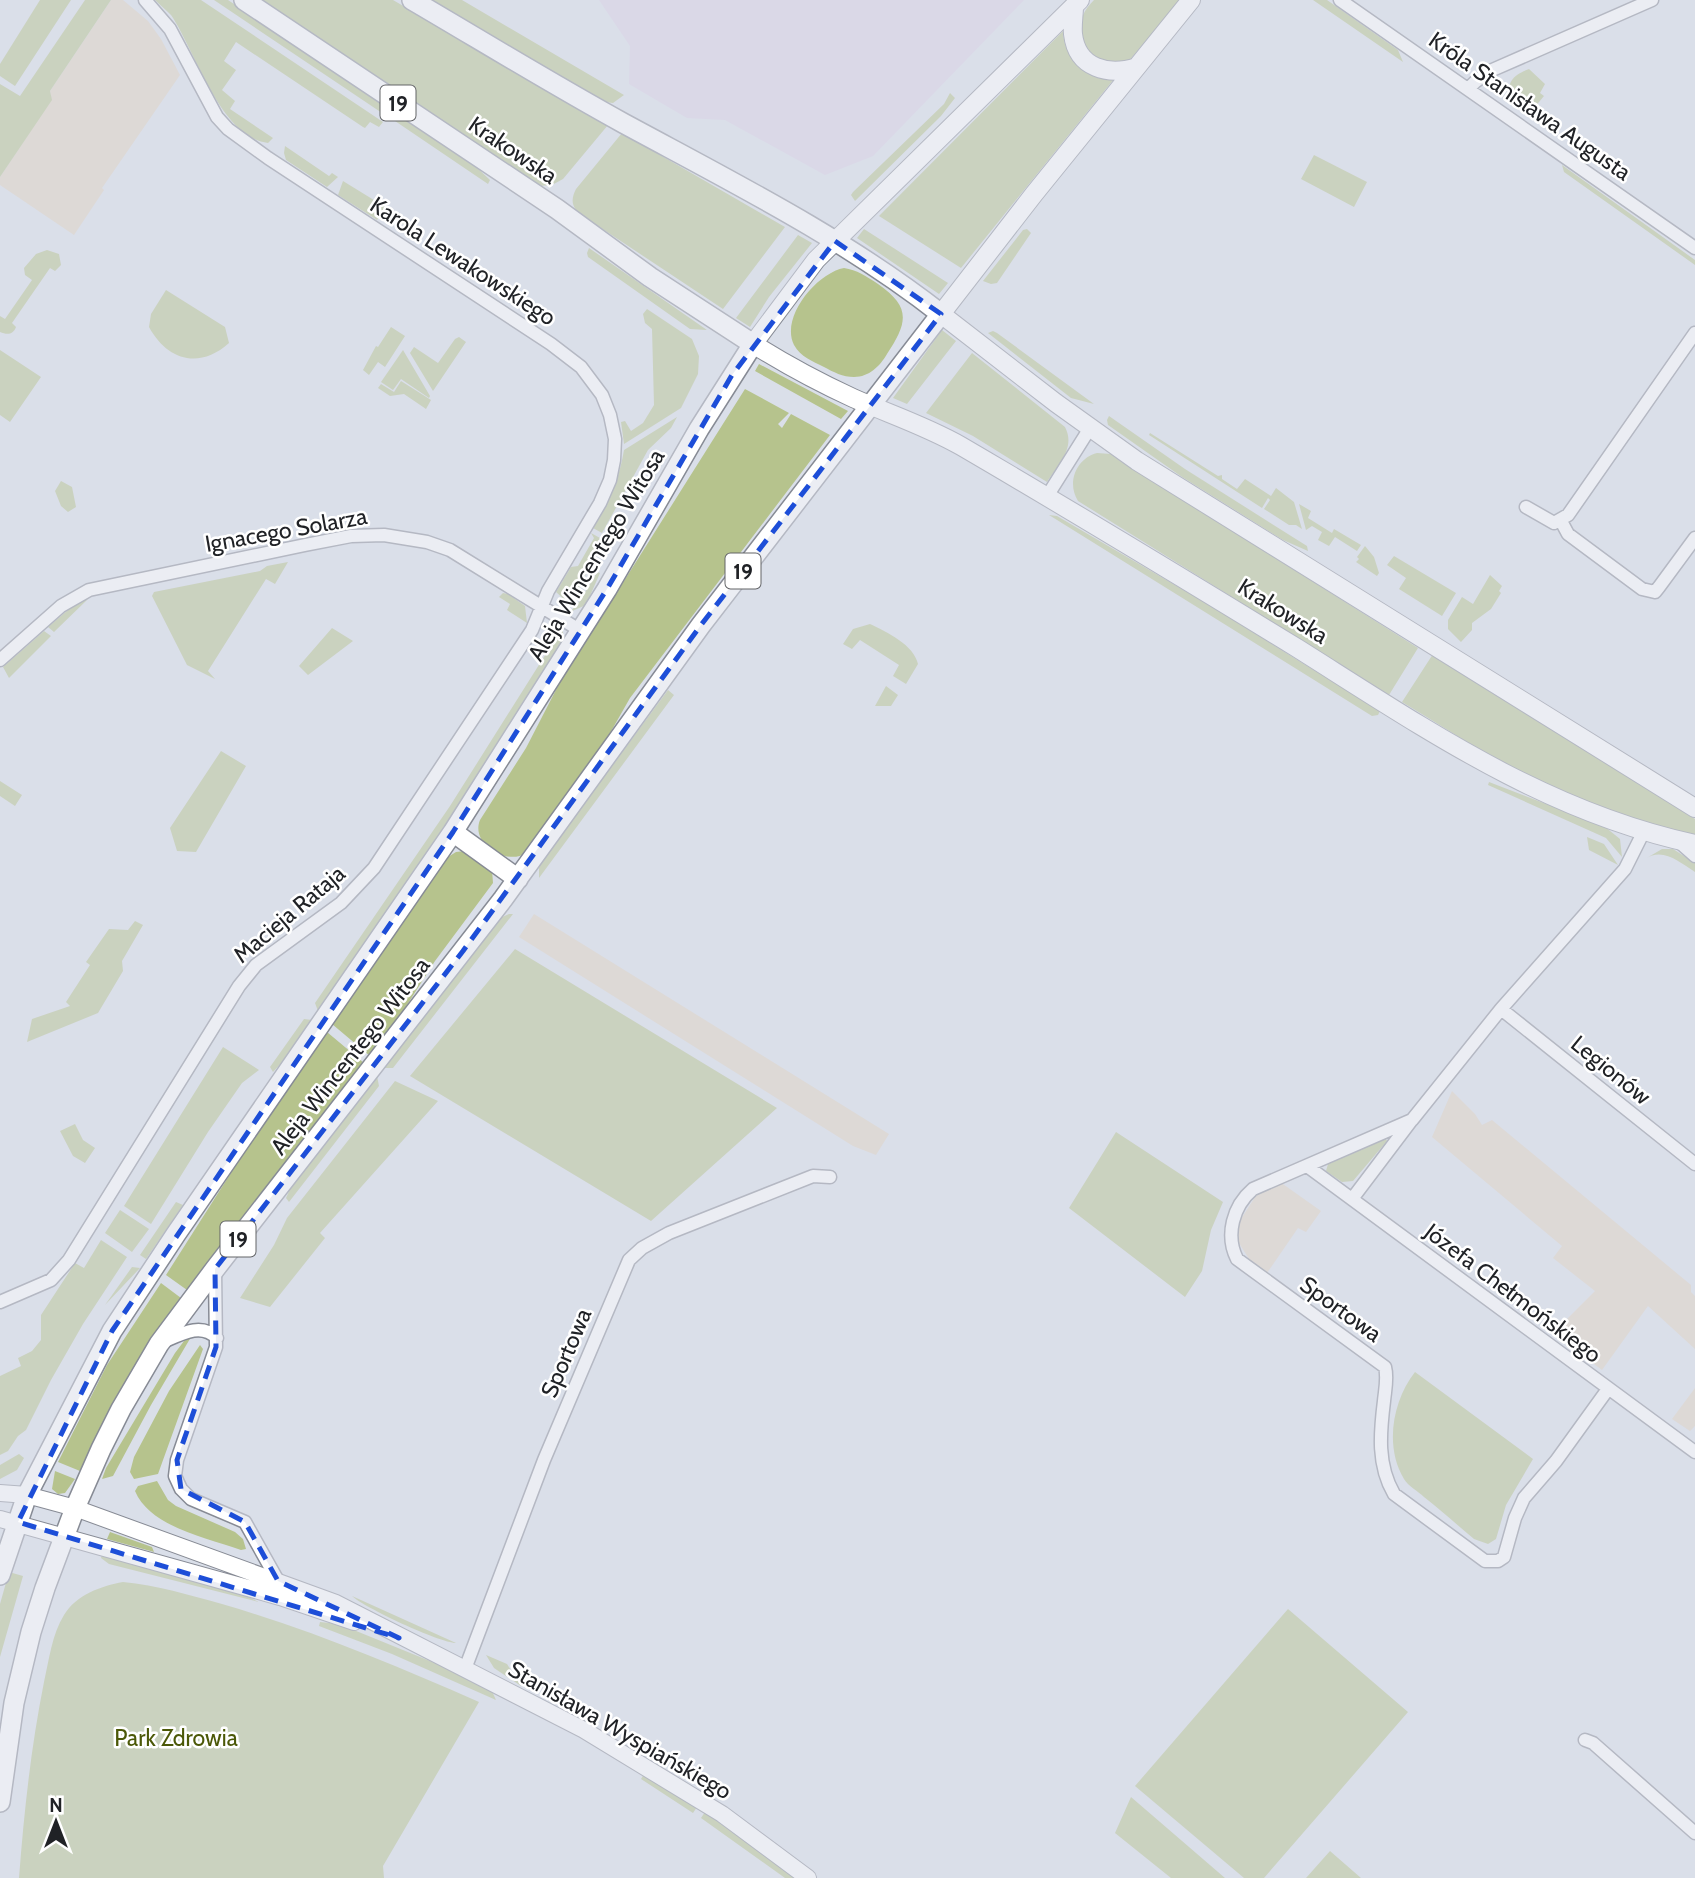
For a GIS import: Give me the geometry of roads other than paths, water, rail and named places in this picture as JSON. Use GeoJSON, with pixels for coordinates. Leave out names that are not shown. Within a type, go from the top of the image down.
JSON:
{"type":"FeatureCollection","features":[{"type":"Feature","properties":{"kind":"main road","name":"Krakowska"},"geometry":{"type":"LineString","coordinates":[[244,0],[557,209],[649,276],[809,377],[953,442],[1179,575],[1494,769],[1555,799],[1644,831],[1687,842]]}},
{"type":"Feature","properties":{"kind":"main road"},"geometry":{"type":"LineString","coordinates":[[412,0],[619,121],[835,241],[890,276],[1137,461],[1695,808]]}},
{"type":"Feature","properties":{"kind":"main road"},"geometry":{"type":"LineString","coordinates":[[942,314],[1034,194],[1191,0]]}},
{"type":"Feature","properties":{"kind":"main road"},"geometry":{"type":"LineString","coordinates":[[753,344],[797,284],[835,241],[1077,3]]}},
{"type":"Feature","properties":{"kind":"main road"},"geometry":{"type":"LineString","coordinates":[[1077,3],[1073,35],[1077,47],[1088,63],[1095,68],[1115,72],[1137,66]]}},
{"type":"Feature","properties":{"kind":"main road","name":"19"},"geometry":{"type":"LineString","coordinates":[[870,405],[942,314]]}},
{"type":"Feature","properties":{"kind":"main road","name":"Aleja Wincentego Witosa"},"geometry":{"type":"LineString","coordinates":[[1,1566],[9,1521],[27,1496],[112,1331],[453,832],[607,589],[699,429],[753,344]]}},
{"type":"Feature","properties":{"kind":"main road","name":"Aleja Wincentego Witosa"},"geometry":{"type":"LineString","coordinates":[[0,1802],[7,1744],[22,1666],[64,1536],[121,1409],[159,1344],[518,879],[701,625],[870,405]]}},
{"type":"Feature","properties":{"kind":"main road"},"geometry":{"type":"LineString","coordinates":[[453,832],[518,879]]}},
{"type":"Feature","properties":{"kind":"street","name":"Karola Lewakowskiego"},"geometry":{"type":"LineString","coordinates":[[145,0],[170,29],[217,117],[228,130],[508,314],[573,360],[597,386],[607,405],[613,427],[615,454],[610,480],[600,503],[541,606]]}},
{"type":"Feature","properties":{"kind":"street","name":"Króla Stanisława Augusta"},"geometry":{"type":"LineString","coordinates":[[1340,0],[1695,248]]}},
{"type":"Feature","properties":{"kind":"street"},"geometry":{"type":"LineString","coordinates":[[1469,88],[1483,75],[1498,67],[1652,0]]}},
{"type":"Feature","properties":{"kind":"street"},"geometry":{"type":"LineString","coordinates":[[1525,507],[1553,523],[1568,515],[1695,333]]}},
{"type":"Feature","properties":{"kind":"street"},"geometry":{"type":"LineString","coordinates":[[1046,498],[1090,428]]}},
{"type":"Feature","properties":{"kind":"street"},"geometry":{"type":"LineString","coordinates":[[1561,521],[1568,534],[1642,589],[1655,592],[1695,538]]}},
{"type":"Feature","properties":{"kind":"street","name":"Ignacego Solarza"},"geometry":{"type":"LineString","coordinates":[[0,660],[61,606],[89,590],[351,537],[397,536],[439,545],[465,558],[581,631]]}},
{"type":"Feature","properties":{"kind":"street","name":"Macieja Rataja"},"geometry":{"type":"LineString","coordinates":[[0,1302],[51,1280],[69,1260],[239,986],[256,965],[341,903],[374,868],[532,630],[541,606]]}},
{"type":"Feature","properties":{"kind":"street","name":"Sportowa"},"geometry":{"type":"LineString","coordinates":[[1352,1199],[1501,1009],[1625,869],[1644,831]]}},
{"type":"Feature","properties":{"kind":"street","name":"Krakowska"},"geometry":{"type":"LineString","coordinates":[[1687,842],[1695,856]]}},
{"type":"Feature","properties":{"kind":"street","name":"Legionów"},"geometry":{"type":"LineString","coordinates":[[1501,1009],[1695,1164]]}},
{"type":"Feature","properties":{"kind":"street","name":"Sportowa"},"geometry":{"type":"LineString","coordinates":[[1412,1120],[1265,1184],[1246,1195],[1238,1205],[1232,1223],[1232,1245],[1237,1259],[1385,1367],[1379,1442],[1389,1486],[1394,1494],[1485,1561],[1498,1561],[1504,1557],[1524,1499],[1556,1461],[1608,1389]]}},
{"type":"Feature","properties":{"kind":"street","name":"Józefa Chełmońskiego"},"geometry":{"type":"LineString","coordinates":[[1307,1166],[1695,1452]]}},
{"type":"Feature","properties":{"kind":"street","name":"Sportowa"},"geometry":{"type":"LineString","coordinates":[[465,1669],[544,1460],[629,1260],[642,1248],[669,1233],[813,1176],[830,1177]]}},
{"type":"Feature","properties":{"kind":"street"},"geometry":{"type":"LineString","coordinates":[[215,1269],[217,1338],[177,1460],[175,1476],[181,1489],[191,1499],[245,1522],[278,1581]]}},
{"type":"Feature","properties":{"kind":"street"},"geometry":{"type":"LineString","coordinates":[[159,1344],[186,1332],[198,1330],[211,1333],[217,1338]]}},
{"type":"Feature","properties":{"kind":"street","name":"Stanisława Wyspiańskiego"},"geometry":{"type":"LineString","coordinates":[[0,1493],[27,1496],[75,1508],[335,1603],[550,1711],[644,1765],[722,1814],[807,1878]]}},
{"type":"Feature","properties":{"kind":"street","name":"Stanisława Wyspiańskiego"},"geometry":{"type":"LineString","coordinates":[[9,1521],[280,1597],[399,1637]]}},
{"type":"Feature","properties":{"kind":"street"},"geometry":{"type":"LineString","coordinates":[[1585,1740],[1592,1743],[1695,1833]]}},
{"type":"Feature","properties":{"kind":"park label","name":"Park Zdrowia"},"geometry":{"type":"Point","coordinates":[176,1738]}}]}
